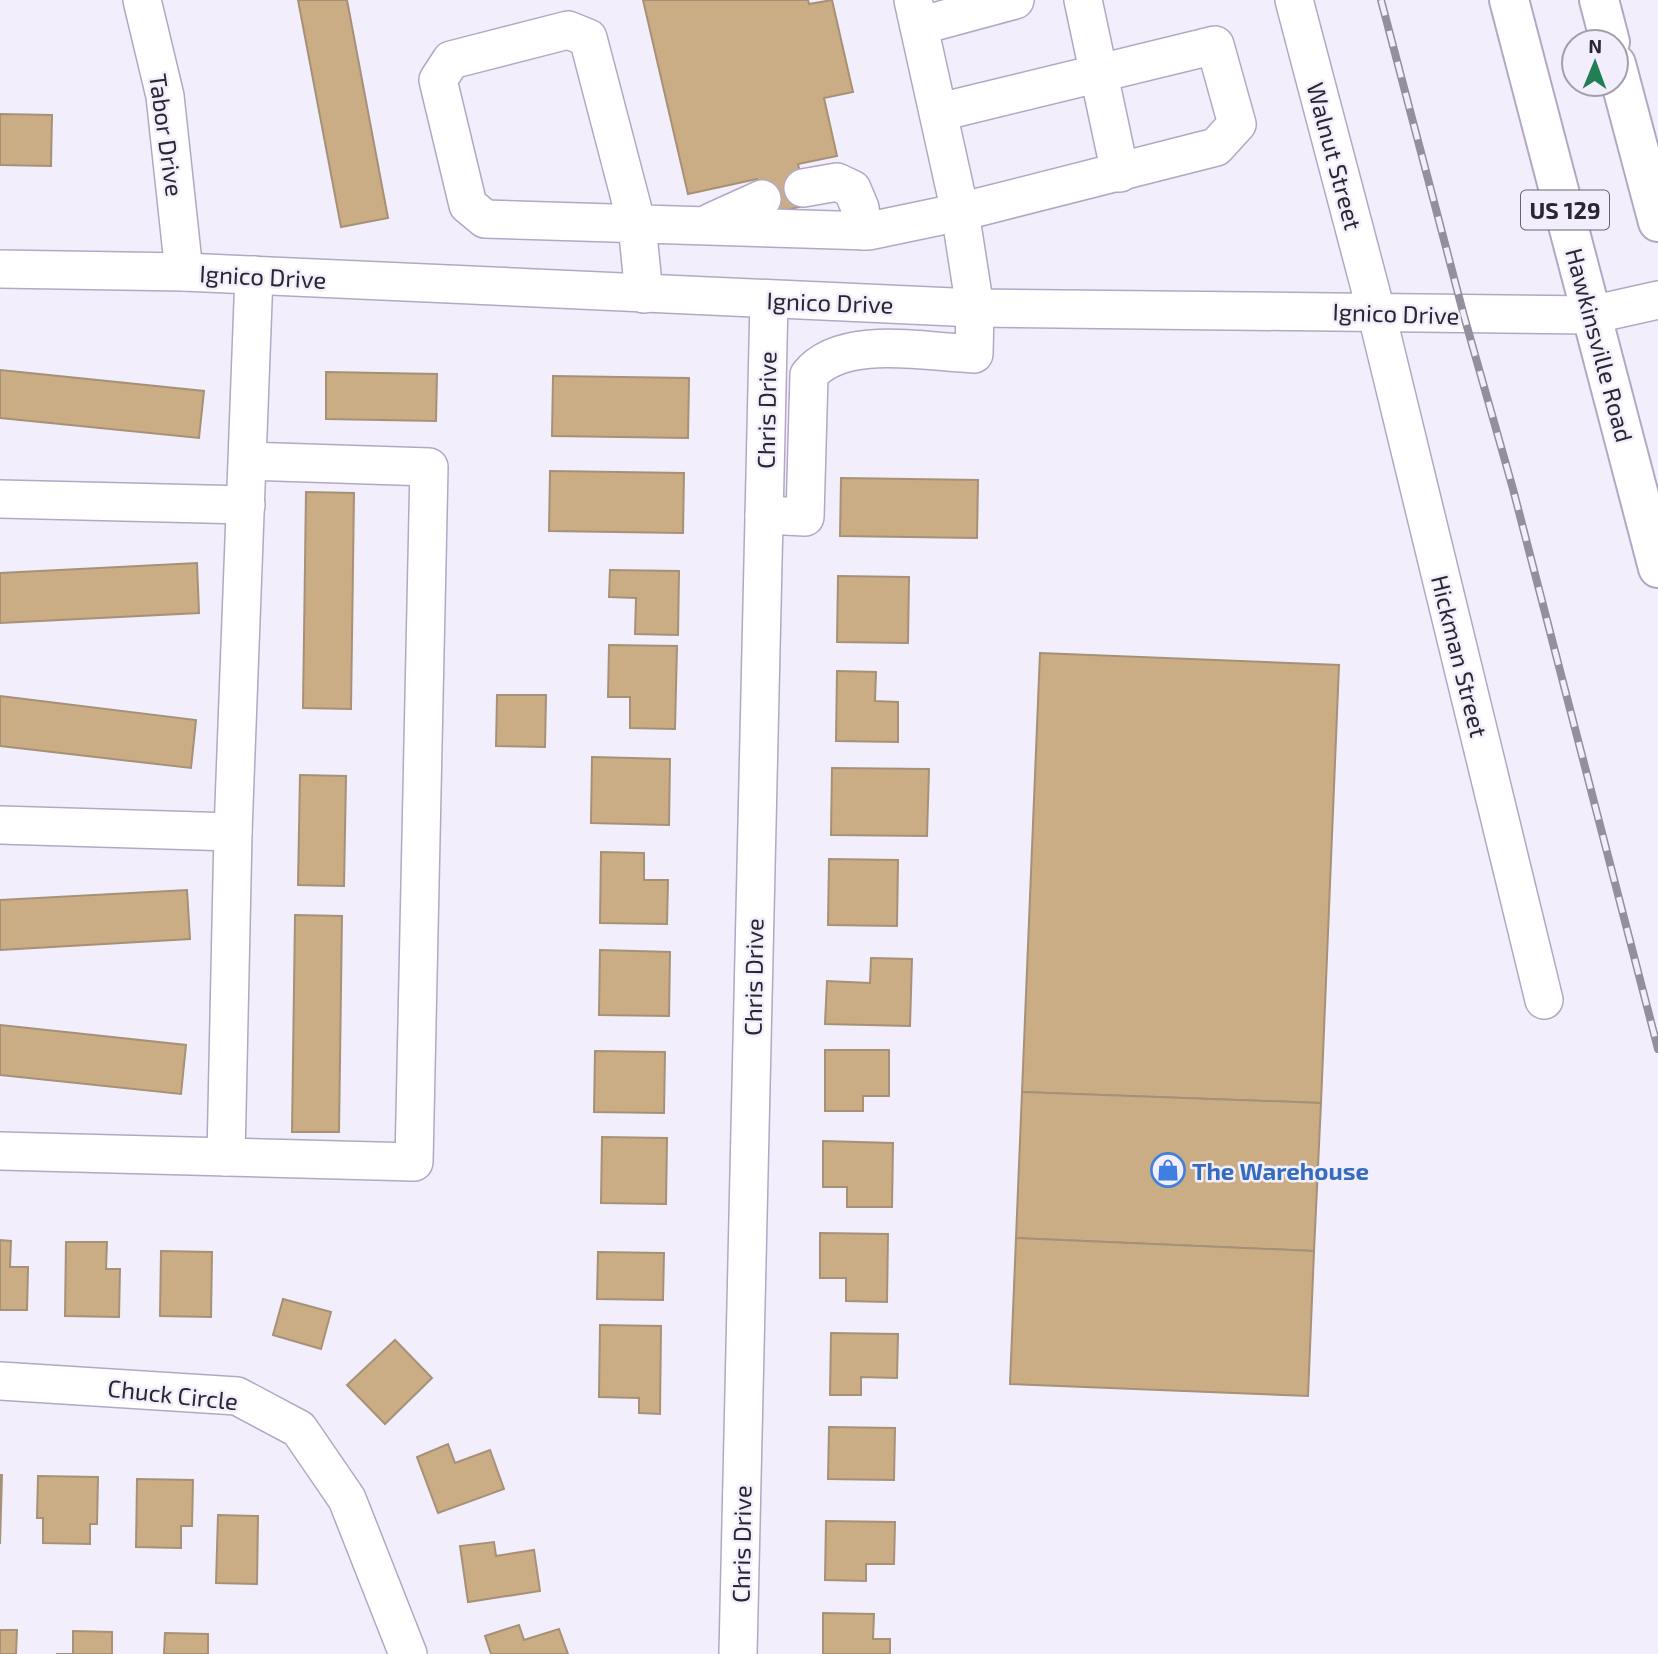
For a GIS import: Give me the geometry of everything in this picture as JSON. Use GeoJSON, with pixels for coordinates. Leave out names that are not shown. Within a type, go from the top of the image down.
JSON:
{"type":"FeatureCollection","features":[{"type":"Feature","properties":{"kind":"main road","name":"Hawkinsville Road"},"geometry":{"type":"LineString","coordinates":[[1509,0],[1658,568]]}},
{"type":"Feature","properties":{"kind":"main road"},"geometry":{"type":"LineString","coordinates":[[1599,0],[1606,28]]}},
{"type":"Feature","properties":{"kind":"main road"},"geometry":{"type":"LineString","coordinates":[[1625,98],[1658,222]]}},
{"type":"Feature","properties":{"kind":"street","name":"Tabor Drive"},"geometry":{"type":"LineString","coordinates":[[142,0],[165,96],[184,272]]}},
{"type":"Feature","properties":{"kind":"street"},"geometry":{"type":"LineString","coordinates":[[764,515],[805,517],[809,375],[820,363],[837,354],[866,350],[974,354],[975,308],[960,212],[916,13],[1015,0]]}},
{"type":"Feature","properties":{"kind":"street"},"geometry":{"type":"LineString","coordinates":[[1083,0],[1120,173]]}},
{"type":"Feature","properties":{"kind":"street","name":"Walnut Street"},"geometry":{"type":"LineString","coordinates":[[1294,0],[1376,311]]}},
{"type":"Feature","properties":{"kind":"street"},"geometry":{"type":"LineString","coordinates":[[644,294],[637,225],[588,38],[568,30],[451,60],[438,80],[468,205],[485,219],[637,225],[863,231],[960,212],[1216,147],[1237,124],[1215,45],[940,112]]}},
{"type":"Feature","properties":{"kind":"street"},"geometry":{"type":"LineString","coordinates":[[803,188],[837,182],[852,189],[860,208],[863,231]]}},
{"type":"Feature","properties":{"kind":"street"},"geometry":{"type":"LineString","coordinates":[[701,226],[762,199]]}},
{"type":"Feature","properties":{"kind":"street","name":"Ignico Drive"},"geometry":{"type":"LineString","coordinates":[[0,269],[184,272],[975,308],[1376,311],[1464,316],[1591,315],[1658,300]]}},
{"type":"Feature","properties":{"kind":"street"},"geometry":{"type":"LineString","coordinates":[[226,1157],[233,832],[254,275]]}},
{"type":"Feature","properties":{"kind":"street","name":"Chris Drive"},"geometry":{"type":"LineString","coordinates":[[738,1654],[769,300]]}},
{"type":"Feature","properties":{"kind":"street"},"geometry":{"type":"LineString","coordinates":[[866,350],[867,303]]}},
{"type":"Feature","properties":{"kind":"street","name":"Hickman Street"},"geometry":{"type":"LineString","coordinates":[[1376,311],[1544,1000]]}},
{"type":"Feature","properties":{"kind":"street"},"geometry":{"type":"LineString","coordinates":[[767,374],[809,375]]}},
{"type":"Feature","properties":{"kind":"street"},"geometry":{"type":"LineString","coordinates":[[0,1151],[414,1162],[429,467],[248,461]]}},
{"type":"Feature","properties":{"kind":"street"},"geometry":{"type":"LineString","coordinates":[[0,499],[246,505]]}},
{"type":"Feature","properties":{"kind":"street"},"geometry":{"type":"LineString","coordinates":[[0,825],[233,832]]}},
{"type":"Feature","properties":{"kind":"street","name":"Chuck Circle"},"geometry":{"type":"LineString","coordinates":[[0,1381],[237,1396],[299,1429],[347,1499],[408,1654]]}},
{"type":"Feature","properties":{"kind":"building"},"geometry":{"type":"Polygon","coordinates":[[[298,0],[347,0],[388,218],[341,227],[298,0]]]}},
{"type":"Feature","properties":{"kind":"building"},"geometry":{"type":"Polygon","coordinates":[[[643,0],[808,0],[809,4],[832,0],[853,92],[824,98],[837,156],[798,164],[807,205],[766,215],[757,179],[688,194],[643,0]]]}},
{"type":"Feature","properties":{"kind":"building"},"geometry":{"type":"Polygon","coordinates":[[[0,114],[52,115],[51,166],[0,165],[0,114]]]}},
{"type":"Feature","properties":{"kind":"building"},"geometry":{"type":"Polygon","coordinates":[[[0,370],[204,391],[199,438],[0,418],[0,370]]]}},
{"type":"Feature","properties":{"kind":"building"},"geometry":{"type":"Polygon","coordinates":[[[326,372],[437,374],[436,421],[326,419],[326,372]]]}},
{"type":"Feature","properties":{"kind":"building"},"geometry":{"type":"Polygon","coordinates":[[[553,376],[689,378],[688,438],[552,436],[553,376]]]}},
{"type":"Feature","properties":{"kind":"building"},"geometry":{"type":"Polygon","coordinates":[[[550,471],[684,473],[683,533],[549,531],[550,471]]]}},
{"type":"Feature","properties":{"kind":"building"},"geometry":{"type":"Polygon","coordinates":[[[841,478],[978,480],[977,538],[840,536],[841,478]]]}},
{"type":"Feature","properties":{"kind":"building"},"geometry":{"type":"Polygon","coordinates":[[[306,492],[354,493],[351,709],[303,708],[306,492]]]}},
{"type":"Feature","properties":{"kind":"building"},"geometry":{"type":"Polygon","coordinates":[[[197,563],[199,613],[0,623],[0,573],[197,563]]]}},
{"type":"Feature","properties":{"kind":"building"},"geometry":{"type":"Polygon","coordinates":[[[610,570],[679,571],[678,635],[635,634],[636,598],[609,597],[610,570]]]}},
{"type":"Feature","properties":{"kind":"building"},"geometry":{"type":"Polygon","coordinates":[[[838,576],[909,577],[908,643],[837,642],[838,576]]]}},
{"type":"Feature","properties":{"kind":"building"},"geometry":{"type":"Polygon","coordinates":[[[609,645],[677,646],[675,729],[630,728],[630,697],[608,697],[609,645]]]}},
{"type":"Feature","properties":{"kind":"building"},"geometry":{"type":"Polygon","coordinates":[[[1040,653],[1339,665],[1321,1103],[1022,1092],[1040,653]]]}},
{"type":"Feature","properties":{"kind":"building"},"geometry":{"type":"Polygon","coordinates":[[[837,671],[876,672],[875,701],[898,702],[898,742],[836,741],[837,671]]]}},
{"type":"Feature","properties":{"kind":"building"},"geometry":{"type":"Polygon","coordinates":[[[497,695],[546,695],[545,747],[496,746],[497,695]]]}},
{"type":"Feature","properties":{"kind":"building"},"geometry":{"type":"Polygon","coordinates":[[[0,696],[196,720],[191,768],[0,746],[0,696]]]}},
{"type":"Feature","properties":{"kind":"building"},"geometry":{"type":"Polygon","coordinates":[[[592,757],[670,759],[669,825],[591,823],[592,757]]]}},
{"type":"Feature","properties":{"kind":"building"},"geometry":{"type":"Polygon","coordinates":[[[832,768],[929,769],[927,836],[831,835],[832,768]]]}},
{"type":"Feature","properties":{"kind":"building"},"geometry":{"type":"Polygon","coordinates":[[[300,775],[346,776],[344,886],[298,885],[300,775]]]}},
{"type":"Feature","properties":{"kind":"building"},"geometry":{"type":"Polygon","coordinates":[[[601,852],[644,853],[644,880],[668,880],[667,924],[600,923],[601,852]]]}},
{"type":"Feature","properties":{"kind":"building"},"geometry":{"type":"Polygon","coordinates":[[[829,859],[898,860],[897,926],[828,925],[829,859]]]}},
{"type":"Feature","properties":{"kind":"building"},"geometry":{"type":"Polygon","coordinates":[[[187,890],[190,939],[0,950],[0,900],[187,890]]]}},
{"type":"Feature","properties":{"kind":"building"},"geometry":{"type":"Polygon","coordinates":[[[295,915],[342,916],[339,1132],[292,1132],[295,915]]]}},
{"type":"Feature","properties":{"kind":"building"},"geometry":{"type":"Polygon","coordinates":[[[600,950],[670,952],[669,1016],[599,1015],[600,950]]]}},
{"type":"Feature","properties":{"kind":"building"},"geometry":{"type":"Polygon","coordinates":[[[871,958],[912,959],[910,1026],[825,1024],[827,981],[870,983],[871,958]]]}},
{"type":"Feature","properties":{"kind":"building"},"geometry":{"type":"Polygon","coordinates":[[[0,1025],[186,1045],[181,1094],[0,1075],[0,1025]]]}},
{"type":"Feature","properties":{"kind":"building"},"geometry":{"type":"Polygon","coordinates":[[[825,1050],[889,1050],[889,1096],[863,1096],[863,1111],[825,1111],[825,1050]]]}},
{"type":"Feature","properties":{"kind":"building"},"geometry":{"type":"Polygon","coordinates":[[[595,1051],[665,1052],[664,1113],[594,1112],[595,1051]]]}},
{"type":"Feature","properties":{"kind":"building","name":"The Warehouse"},"geometry":{"type":"Polygon","coordinates":[[[1022,1092],[1321,1103],[1314,1251],[1016,1238],[1022,1092]]]}},
{"type":"Feature","properties":{"kind":"building"},"geometry":{"type":"Polygon","coordinates":[[[602,1137],[667,1138],[666,1204],[601,1203],[602,1137]]]}},
{"type":"Feature","properties":{"kind":"building"},"geometry":{"type":"Polygon","coordinates":[[[823,1141],[893,1143],[892,1207],[847,1207],[847,1187],[823,1187],[823,1141]]]}},
{"type":"Feature","properties":{"kind":"building"},"geometry":{"type":"Polygon","coordinates":[[[820,1233],[888,1234],[887,1302],[846,1301],[846,1278],[820,1278],[820,1233]]]}},
{"type":"Feature","properties":{"kind":"building"},"geometry":{"type":"Polygon","coordinates":[[[1016,1238],[1314,1251],[1308,1396],[1010,1384],[1016,1238]]]}},
{"type":"Feature","properties":{"kind":"building"},"geometry":{"type":"Polygon","coordinates":[[[0,1240],[11,1241],[10,1267],[28,1267],[27,1310],[0,1310],[0,1240]]]}},
{"type":"Feature","properties":{"kind":"building"},"geometry":{"type":"Polygon","coordinates":[[[66,1242],[107,1242],[106,1269],[120,1269],[119,1317],[65,1316],[66,1242]]]}},
{"type":"Feature","properties":{"kind":"building"},"geometry":{"type":"Polygon","coordinates":[[[161,1251],[212,1252],[211,1317],[160,1316],[161,1251]]]}},
{"type":"Feature","properties":{"kind":"building"},"geometry":{"type":"Polygon","coordinates":[[[598,1252],[664,1253],[663,1300],[597,1299],[598,1252]]]}},
{"type":"Feature","properties":{"kind":"building"},"geometry":{"type":"Polygon","coordinates":[[[283,1299],[331,1312],[321,1349],[273,1335],[283,1299]]]}},
{"type":"Feature","properties":{"kind":"building"},"geometry":{"type":"Polygon","coordinates":[[[600,1325],[661,1326],[660,1414],[639,1413],[639,1398],[599,1397],[600,1325]]]}},
{"type":"Feature","properties":{"kind":"building"},"geometry":{"type":"Polygon","coordinates":[[[831,1333],[898,1334],[897,1378],[861,1377],[861,1395],[830,1395],[831,1333]]]}},
{"type":"Feature","properties":{"kind":"building"},"geometry":{"type":"Polygon","coordinates":[[[395,1340],[432,1378],[385,1424],[347,1385],[395,1340]]]}},
{"type":"Feature","properties":{"kind":"building"},"geometry":{"type":"Polygon","coordinates":[[[829,1427],[895,1428],[894,1480],[828,1479],[829,1427]]]}},
{"type":"Feature","properties":{"kind":"building"},"geometry":{"type":"Polygon","coordinates":[[[448,1444],[455,1463],[490,1450],[504,1489],[438,1513],[417,1457],[448,1444]]]}},
{"type":"Feature","properties":{"kind":"building"},"geometry":{"type":"Polygon","coordinates":[[[0,1475],[2,1475],[0,1544],[0,1475]]]}},
{"type":"Feature","properties":{"kind":"building"},"geometry":{"type":"Polygon","coordinates":[[[38,1476],[98,1477],[97,1524],[90,1524],[90,1544],[43,1543],[43,1518],[37,1518],[38,1476]]]}},
{"type":"Feature","properties":{"kind":"building"},"geometry":{"type":"Polygon","coordinates":[[[137,1479],[193,1480],[192,1526],[181,1526],[181,1548],[136,1547],[137,1479]]]}},
{"type":"Feature","properties":{"kind":"building"},"geometry":{"type":"Polygon","coordinates":[[[218,1515],[258,1516],[257,1584],[216,1583],[218,1515]]]}},
{"type":"Feature","properties":{"kind":"building"},"geometry":{"type":"Polygon","coordinates":[[[826,1521],[895,1522],[894,1564],[866,1564],[866,1581],[825,1580],[826,1521]]]}},
{"type":"Feature","properties":{"kind":"building"},"geometry":{"type":"Polygon","coordinates":[[[494,1542],[496,1556],[534,1550],[540,1591],[468,1602],[460,1546],[494,1542]]]}},
{"type":"Feature","properties":{"kind":"building"},"geometry":{"type":"Polygon","coordinates":[[[823,1613],[874,1614],[873,1639],[890,1639],[890,1654],[823,1654],[823,1613]]]}},
{"type":"Feature","properties":{"kind":"building"},"geometry":{"type":"Polygon","coordinates":[[[519,1625],[524,1640],[559,1629],[568,1654],[491,1654],[485,1636],[519,1625]]]}},
{"type":"Feature","properties":{"kind":"building"},"geometry":{"type":"Polygon","coordinates":[[[0,1630],[17,1630],[16,1654],[0,1654],[0,1630]]]}},
{"type":"Feature","properties":{"kind":"building"},"geometry":{"type":"Polygon","coordinates":[[[73,1631],[112,1632],[112,1654],[73,1654],[73,1631]]]}},
{"type":"Feature","properties":{"kind":"building"},"geometry":{"type":"Polygon","coordinates":[[[165,1633],[208,1634],[208,1654],[164,1654],[165,1633]]]}},
{"type":"Feature","properties":{"kind":"railway"},"geometry":{"type":"LineString","coordinates":[[1381,0],[1464,316],[1513,489],[1658,1049]]}},
{"type":"Feature","properties":{"kind":"place","name":"The Warehouse"},"geometry":{"type":"Point","coordinates":[1168,1170]}}]}
